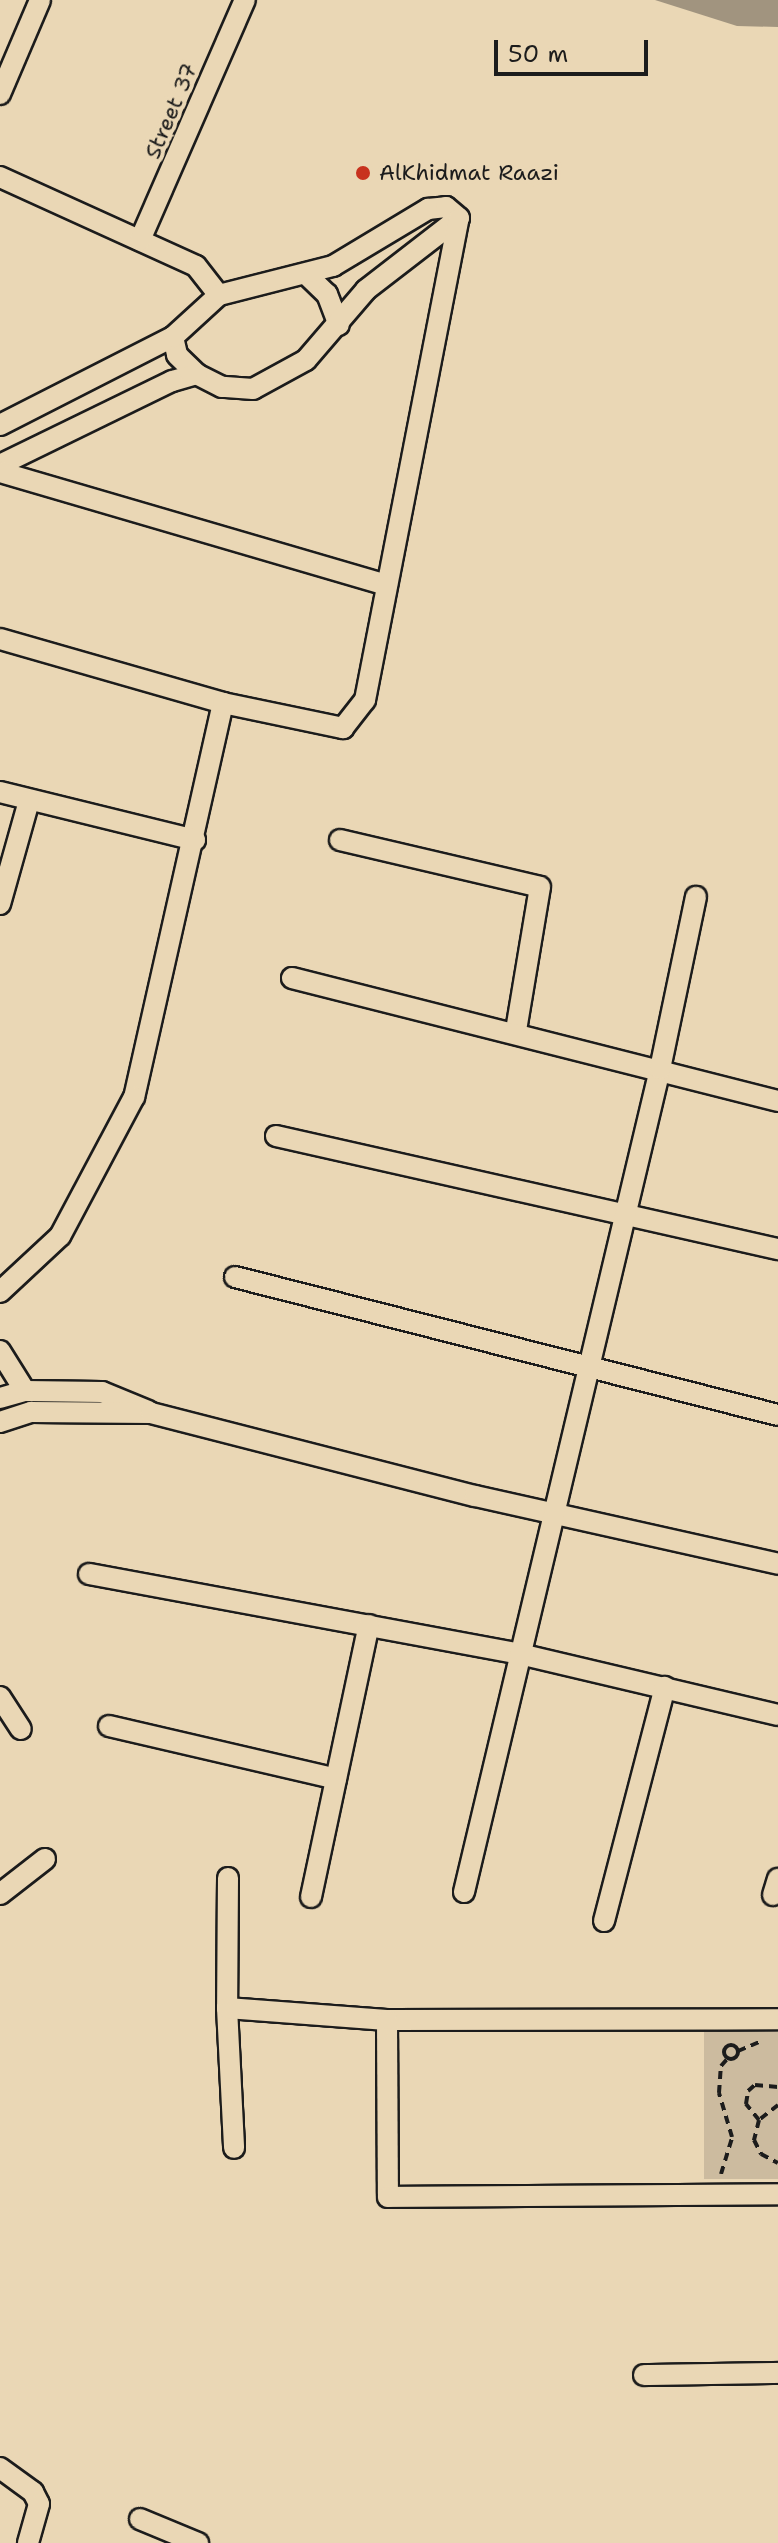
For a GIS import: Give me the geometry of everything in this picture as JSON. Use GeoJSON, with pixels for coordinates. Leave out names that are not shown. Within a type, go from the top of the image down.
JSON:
{"type":"FeatureCollection","features":[{"type":"Feature","properties":{"kind":"street"},"geometry":{"type":"LineString","coordinates":[[0,94],[40,0]]}},
{"type":"Feature","properties":{"kind":"street","name":"Street 37"},"geometry":{"type":"LineString","coordinates":[[140,240],[245,0]]}},
{"type":"Feature","properties":{"kind":"street"},"geometry":{"type":"LineString","coordinates":[[0,177],[196,266],[219,295]]}},
{"type":"Feature","properties":{"kind":"street"},"geometry":{"type":"LineString","coordinates":[[0,425],[173,337],[219,295],[307,275],[428,209],[446,207],[459,218]]}},
{"type":"Feature","properties":{"kind":"street"},"geometry":{"type":"LineString","coordinates":[[173,337],[177,355],[197,374],[222,387],[253,389],[306,360],[366,290],[459,218]]}},
{"type":"Feature","properties":{"kind":"street"},"geometry":{"type":"LineString","coordinates":[[0,639],[223,703],[343,728],[365,700],[459,218]]}},
{"type":"Feature","properties":{"kind":"street"},"geometry":{"type":"LineString","coordinates":[[307,275],[327,294],[339,325]]}},
{"type":"Feature","properties":{"kind":"street"},"geometry":{"type":"LineString","coordinates":[[0,465],[172,381],[197,374]]}},
{"type":"Feature","properties":{"kind":"street"},"geometry":{"type":"LineString","coordinates":[[0,472],[387,585]]}},
{"type":"Feature","properties":{"kind":"street"},"geometry":{"type":"LineString","coordinates":[[0,1292],[60,1236],[134,1097],[195,840],[223,703]]}},
{"type":"Feature","properties":{"kind":"street"},"geometry":{"type":"LineString","coordinates":[[0,792],[195,840]]}},
{"type":"Feature","properties":{"kind":"street"},"geometry":{"type":"LineString","coordinates":[[0,904],[29,801]]}},
{"type":"Feature","properties":{"kind":"street"},"geometry":{"type":"LineString","coordinates":[[340,840],[540,887],[516,1031]]}},
{"type":"Feature","properties":{"kind":"street"},"geometry":{"type":"LineString","coordinates":[[464,1892],[626,1215],[696,897]]}},
{"type":"Feature","properties":{"kind":"street"},"geometry":{"type":"LineString","coordinates":[[292,978],[516,1031],[778,1101]]}},
{"type":"Feature","properties":{"kind":"street"},"geometry":{"type":"LineString","coordinates":[[276,1136],[778,1249]]}},
{"type":"Feature","properties":{"kind":"street"},"geometry":{"type":"LineString","coordinates":[[235,1277],[778,1415]]}},
{"type":"Feature","properties":{"kind":"street"},"geometry":{"type":"LineString","coordinates":[[0,1351],[25,1391]]}},
{"type":"Feature","properties":{"kind":"street"},"geometry":{"type":"LineString","coordinates":[[0,1398],[25,1391],[102,1392],[151,1413],[554,1514],[778,1564]]}},
{"type":"Feature","properties":{"kind":"street"},"geometry":{"type":"LineString","coordinates":[[0,1422],[31,1412],[151,1413]]}},
{"type":"Feature","properties":{"kind":"street"},"geometry":{"type":"LineString","coordinates":[[89,1574],[520,1654],[778,1715]]}},
{"type":"Feature","properties":{"kind":"street"},"geometry":{"type":"LineString","coordinates":[[311,1897],[369,1625]]}},
{"type":"Feature","properties":{"kind":"street"},"geometry":{"type":"LineString","coordinates":[[604,1921],[665,1687]]}},
{"type":"Feature","properties":{"kind":"street"},"geometry":{"type":"LineString","coordinates":[[0,1697],[21,1729]]}},
{"type":"Feature","properties":{"kind":"street"},"geometry":{"type":"LineString","coordinates":[[109,1726],[336,1779]]}},
{"type":"Feature","properties":{"kind":"street"},"geometry":{"type":"LineString","coordinates":[[0,1894],[45,1859]]}},
{"type":"Feature","properties":{"kind":"street"},"geometry":{"type":"LineString","coordinates":[[228,1878],[227,2008],[234,2148]]}},
{"type":"Feature","properties":{"kind":"street"},"geometry":{"type":"LineString","coordinates":[[227,2008],[387,2020],[778,2019]]}},
{"type":"Feature","properties":{"kind":"street"},"geometry":{"type":"LineString","coordinates":[[387,2020],[388,2197],[778,2194]]}},
{"type":"Feature","properties":{"kind":"street"},"geometry":{"type":"LineString","coordinates":[[644,2375],[778,2373]]}},
{"type":"Feature","properties":{"kind":"street"},"geometry":{"type":"LineString","coordinates":[[0,2468],[33,2492],[39,2504],[28,2543]]}},
{"type":"Feature","properties":{"kind":"street"},"geometry":{"type":"LineString","coordinates":[[140,2519],[198,2543]]}},
{"type":"Feature","properties":{"kind":"path"},"geometry":{"type":"LineString","coordinates":[[712,2195],[732,2137],[719,2093],[721,2066],[728,2058],[727,2047],[738,2051],[766,2041]]}},
{"type":"Feature","properties":{"kind":"path"},"geometry":{"type":"LineString","coordinates":[[728,2058],[736,2058],[738,2051]]}},
{"type":"Feature","properties":{"kind":"path"},"geometry":{"type":"LineString","coordinates":[[759,2120],[746,2104],[748,2091],[755,2085],[778,2087]]}},
{"type":"Feature","properties":{"kind":"path"},"geometry":{"type":"LineString","coordinates":[[778,2105],[759,2120],[756,2147],[778,2163]]}},
{"type":"Feature","properties":{"kind":"shaded area"},"geometry":{"type":"Polygon","coordinates":[[[655,0],[778,0],[778,27],[737,26],[655,0]]]}},
{"type":"Feature","properties":{"kind":"shaded area"},"geometry":{"type":"Polygon","coordinates":[[[704,2025],[778,2025],[778,2179],[704,2179],[704,2025]]]}},
{"type":"Feature","properties":{"kind":"place","name":"AlKhidmat Raazi"},"geometry":{"type":"Point","coordinates":[363,173]}}]}
